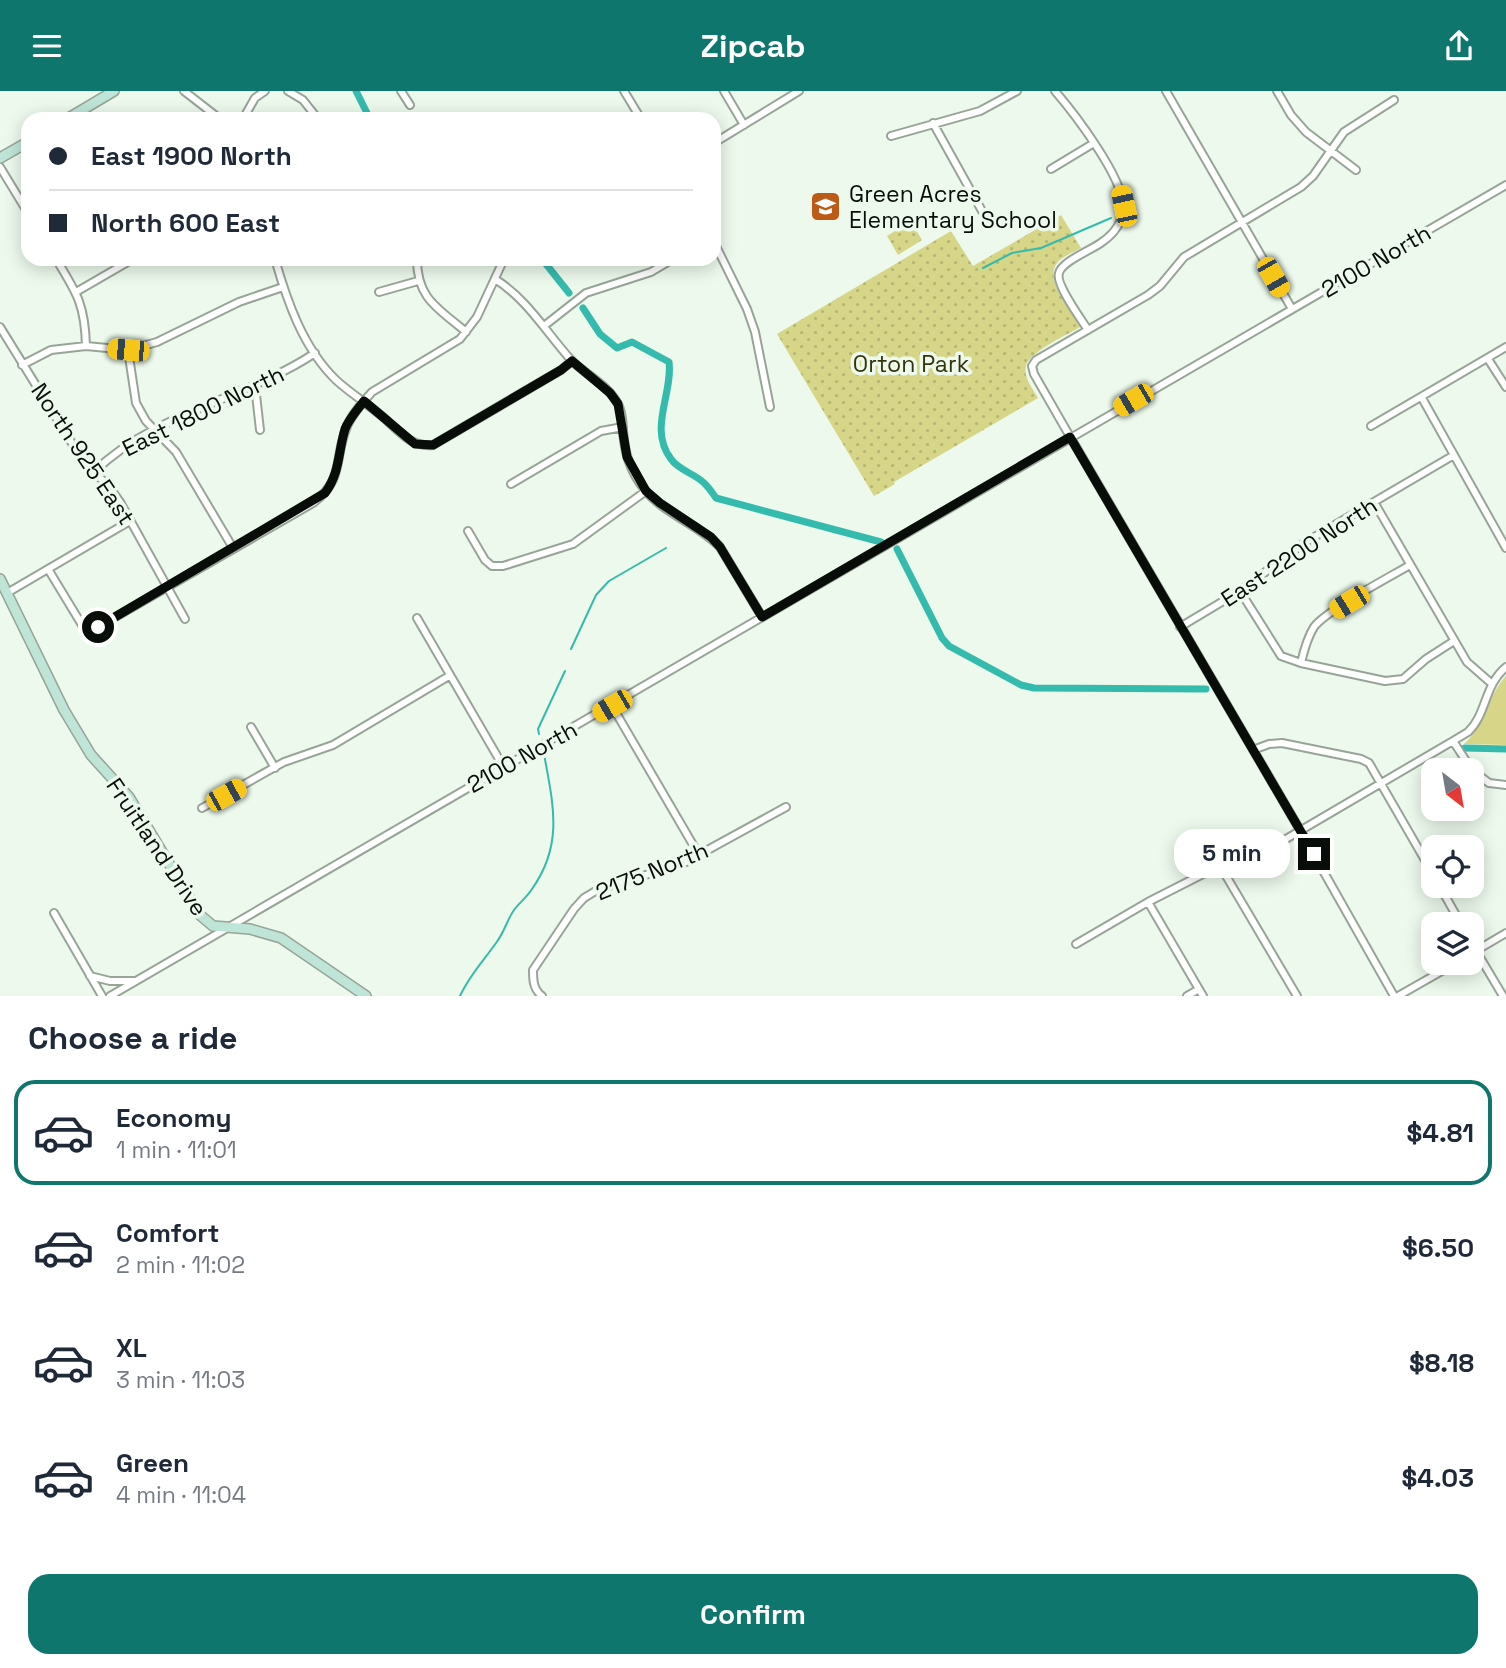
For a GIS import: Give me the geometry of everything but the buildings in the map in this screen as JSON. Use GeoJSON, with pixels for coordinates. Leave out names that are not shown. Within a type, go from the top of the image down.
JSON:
{"type":"FeatureCollection","features":[{"type":"Feature","properties":{"kind":"street"},"geometry":{"type":"LineString","coordinates":[[84,112],[114,91]]}},
{"type":"Feature","properties":{"kind":"street"},"geometry":{"type":"LineString","coordinates":[[184,91],[211,112]]}},
{"type":"Feature","properties":{"kind":"street"},"geometry":{"type":"LineString","coordinates":[[247,112],[255,98],[265,91]]}},
{"type":"Feature","properties":{"kind":"street"},"geometry":{"type":"LineString","coordinates":[[288,91],[303,100],[312,112]]}},
{"type":"Feature","properties":{"kind":"street"},"geometry":{"type":"LineString","coordinates":[[401,91],[410,105]]}},
{"type":"Feature","properties":{"kind":"street"},"geometry":{"type":"LineString","coordinates":[[624,91],[637,112]]}},
{"type":"Feature","properties":{"kind":"street"},"geometry":{"type":"LineString","coordinates":[[724,91],[744,125]]}},
{"type":"Feature","properties":{"kind":"street"},"geometry":{"type":"LineString","coordinates":[[721,139],[799,91]]}},
{"type":"Feature","properties":{"kind":"street"},"geometry":{"type":"LineString","coordinates":[[891,136],[980,111],[1017,91]]}},
{"type":"Feature","properties":{"kind":"street"},"geometry":{"type":"LineString","coordinates":[[1055,91],[1094,143],[1120,189],[1124,206],[1121,221],[1114,232],[1102,243],[1064,265],[1059,273],[1059,282],[1088,330]]}},
{"type":"Feature","properties":{"kind":"street"},"geometry":{"type":"LineString","coordinates":[[1166,91],[1292,309]]}},
{"type":"Feature","properties":{"kind":"street"},"geometry":{"type":"LineString","coordinates":[[1277,91],[1291,115],[1306,132],[1356,170]]}},
{"type":"Feature","properties":{"kind":"street"},"geometry":{"type":"LineString","coordinates":[[1394,100],[1344,132],[1313,176],[1301,187],[1185,257],[1149,295],[1036,360],[1032,366],[1070,437],[1396,996],[1434,975]]}},
{"type":"Feature","properties":{"kind":"street"},"geometry":{"type":"LineString","coordinates":[[933,123],[982,212]]}},
{"type":"Feature","properties":{"kind":"street"},"geometry":{"type":"LineString","coordinates":[[1051,169],[1094,143]]}},
{"type":"Feature","properties":{"kind":"street"},"geometry":{"type":"LineString","coordinates":[[0,158],[21,146]]}},
{"type":"Feature","properties":{"kind":"street"},"geometry":{"type":"LineString","coordinates":[[0,167],[21,202]]}},
{"type":"Feature","properties":{"kind":"street","name":"2100 North"},"geometry":{"type":"LineString","coordinates":[[110,996],[1506,185]]}},
{"type":"Feature","properties":{"kind":"street"},"geometry":{"type":"LineString","coordinates":[[721,257],[747,309],[755,332],[770,407]]}},
{"type":"Feature","properties":{"kind":"street"},"geometry":{"type":"LineString","coordinates":[[60,266],[76,292],[85,318],[86,346]]}},
{"type":"Feature","properties":{"kind":"street"},"geometry":{"type":"LineString","coordinates":[[76,292],[121,266]]}},
{"type":"Feature","properties":{"kind":"street"},"geometry":{"type":"LineString","coordinates":[[277,266],[297,322],[315,353],[336,380],[415,444],[433,445],[572,361]]}},
{"type":"Feature","properties":{"kind":"street"},"geometry":{"type":"LineString","coordinates":[[417,266],[418,281],[422,290],[434,305],[466,332]]}},
{"type":"Feature","properties":{"kind":"street"},"geometry":{"type":"LineString","coordinates":[[48,569],[82,625],[89,629],[98,627],[325,493],[333,483],[339,466],[346,426],[364,401],[372,392],[452,346],[477,317],[501,266]]}},
{"type":"Feature","properties":{"kind":"street"},"geometry":{"type":"LineString","coordinates":[[544,326],[586,293],[651,272],[661,266]]}},
{"type":"Feature","properties":{"kind":"street"},"geometry":{"type":"LineString","coordinates":[[495,279],[519,297],[572,361],[610,393],[618,404],[627,457],[646,491],[711,537],[720,547],[762,617]]}},
{"type":"Feature","properties":{"kind":"street"},"geometry":{"type":"LineString","coordinates":[[379,292],[418,281]]}},
{"type":"Feature","properties":{"kind":"street"},"geometry":{"type":"LineString","coordinates":[[22,365],[51,350],[86,346],[128,350],[157,342],[239,302],[283,287]]}},
{"type":"Feature","properties":{"kind":"street","name":"North 925 East"},"geometry":{"type":"LineString","coordinates":[[0,327],[86,465],[107,484],[185,619]]}},
{"type":"Feature","properties":{"kind":"street"},"geometry":{"type":"LineString","coordinates":[[1371,426],[1506,347]]}},
{"type":"Feature","properties":{"kind":"street"},"geometry":{"type":"LineString","coordinates":[[128,350],[136,403],[146,421],[176,452],[233,548]]}},
{"type":"Feature","properties":{"kind":"street","name":"East 1800 North"},"geometry":{"type":"LineString","coordinates":[[94,472],[114,455],[155,430],[287,372],[315,353]]}},
{"type":"Feature","properties":{"kind":"street"},"geometry":{"type":"LineString","coordinates":[[1488,359],[1506,387]]}},
{"type":"Feature","properties":{"kind":"street"},"geometry":{"type":"LineString","coordinates":[[255,386],[260,430]]}},
{"type":"Feature","properties":{"kind":"street"},"geometry":{"type":"LineString","coordinates":[[1422,397],[1506,548]]}},
{"type":"Feature","properties":{"kind":"street"},"geometry":{"type":"LineString","coordinates":[[511,484],[601,431],[623,427]]}},
{"type":"Feature","properties":{"kind":"street","name":"East 2200 North"},"geometry":{"type":"LineString","coordinates":[[1180,627],[1240,591],[1304,543],[1454,456]]}},
{"type":"Feature","properties":{"kind":"street"},"geometry":{"type":"LineString","coordinates":[[468,531],[492,566],[503,566],[573,544],[646,491]]}},
{"type":"Feature","properties":{"kind":"street"},"geometry":{"type":"LineString","coordinates":[[1374,502],[1467,662],[1491,683]]}},
{"type":"Feature","properties":{"kind":"street"},"geometry":{"type":"LineString","coordinates":[[7,593],[130,521]]}},
{"type":"Feature","properties":{"kind":"street"},"geometry":{"type":"LineString","coordinates":[[1301,663],[1306,642],[1315,625],[1410,565]]}},
{"type":"Feature","properties":{"kind":"street","name":"Fruitland Drive"},"geometry":{"type":"LineString","coordinates":[[0,579],[64,710],[91,755],[130,797],[200,915],[213,926],[250,929],[281,938],[366,996]]}},
{"type":"Feature","properties":{"kind":"street"},"geometry":{"type":"LineString","coordinates":[[1240,591],[1281,656],[1301,663],[1384,681],[1403,679],[1426,659],[1454,641]]}},
{"type":"Feature","properties":{"kind":"street"},"geometry":{"type":"LineString","coordinates":[[417,618],[503,766]]}},
{"type":"Feature","properties":{"kind":"street"},"geometry":{"type":"LineString","coordinates":[[1076,944],[1205,873],[1257,856],[1469,731],[1481,711],[1491,683],[1506,667]]}},
{"type":"Feature","properties":{"kind":"street"},"geometry":{"type":"LineString","coordinates":[[202,808],[275,768],[333,745],[449,676]]}},
{"type":"Feature","properties":{"kind":"street"},"geometry":{"type":"LineString","coordinates":[[612,706],[699,855]]}},
{"type":"Feature","properties":{"kind":"street"},"geometry":{"type":"LineString","coordinates":[[251,727],[275,768]]}},
{"type":"Feature","properties":{"kind":"street"},"geometry":{"type":"LineString","coordinates":[[1453,741],[1464,758]]}},
{"type":"Feature","properties":{"kind":"street"},"geometry":{"type":"LineString","coordinates":[[1253,750],[1282,743],[1361,759],[1369,763],[1421,853]]}},
{"type":"Feature","properties":{"kind":"street"},"geometry":{"type":"LineString","coordinates":[[1484,779],[1489,783],[1506,785]]}},
{"type":"Feature","properties":{"kind":"street","name":"2175 North"},"geometry":{"type":"LineString","coordinates":[[542,996],[533,983],[533,970],[584,898],[599,889],[664,870],[699,855],[786,807]]}},
{"type":"Feature","properties":{"kind":"street"},"geometry":{"type":"LineString","coordinates":[[1222,869],[1297,996]]}},
{"type":"Feature","properties":{"kind":"street"},"geometry":{"type":"LineString","coordinates":[[1148,902],[1201,993],[1187,996]]}},
{"type":"Feature","properties":{"kind":"street"},"geometry":{"type":"LineString","coordinates":[[54,913],[102,996]]}},
{"type":"Feature","properties":{"kind":"street"},"geometry":{"type":"LineString","coordinates":[[1484,944],[1506,933]]}},
{"type":"Feature","properties":{"kind":"street"},"geometry":{"type":"LineString","coordinates":[[1484,966],[1503,996]]}},
{"type":"Feature","properties":{"kind":"street"},"geometry":{"type":"LineString","coordinates":[[90,976],[110,981],[136,981]]}},
{"type":"Feature","properties":{"kind":"green space","name":"Orton Park"},"geometry":{"type":"Polygon","coordinates":[[[1061,215],[1081,248],[1061,259],[1055,266],[1053,275],[1059,293],[1082,326],[1042,349],[1029,361],[1026,374],[1038,398],[874,496],[777,334],[951,231],[973,266],[1061,215]]]}},
{"type":"Feature","properties":{"kind":"green space"},"geometry":{"type":"Polygon","coordinates":[[[911,221],[922,240],[898,255],[887,236],[911,221]]]}},
{"type":"Feature","properties":{"kind":"green space"},"geometry":{"type":"Polygon","coordinates":[[[1506,676],[1506,745],[1464,744],[1477,728],[1506,676]]]}},
{"type":"Feature","properties":{"kind":"waterway"},"geometry":{"type":"LineString","coordinates":[[356,91],[366,112]]}},
{"type":"Feature","properties":{"kind":"waterway"},"geometry":{"type":"LineString","coordinates":[[983,268],[1012,253],[1041,248],[1111,218]]}},
{"type":"Feature","properties":{"kind":"waterway"},"geometry":{"type":"LineString","coordinates":[[548,266],[569,293]]}},
{"type":"Feature","properties":{"kind":"waterway"},"geometry":{"type":"LineString","coordinates":[[583,308],[600,334],[617,348],[632,342],[669,362],[661,424],[664,448],[674,463],[702,481],[716,498],[881,542]]}},
{"type":"Feature","properties":{"kind":"waterway"},"geometry":{"type":"LineString","coordinates":[[571,649],[596,595],[609,581],[666,548]]}},
{"type":"Feature","properties":{"kind":"waterway"},"geometry":{"type":"LineString","coordinates":[[897,549],[942,638],[949,646],[1021,685],[1034,688],[1206,689]]}},
{"type":"Feature","properties":{"kind":"waterway"},"geometry":{"type":"LineString","coordinates":[[539,734],[538,729],[565,671]]}},
{"type":"Feature","properties":{"kind":"waterway"},"geometry":{"type":"LineString","coordinates":[[1465,748],[1506,749]]}},
{"type":"Feature","properties":{"kind":"waterway"},"geometry":{"type":"LineString","coordinates":[[460,996],[499,939],[514,910],[532,889],[549,856],[553,807],[544,754]]}},
{"type":"Feature","properties":{"kind":"place","name":"Green Acres Elementary School"},"geometry":{"type":"Point","coordinates":[826,207]}},
{"type":"Feature","properties":{"kind":"route"},"geometry":{"type":"LineString","coordinates":[[98,627],[313,503],[325,493],[333,483],[339,466],[346,426],[364,401],[415,444],[433,445],[572,361],[610,393],[618,404],[622,415],[627,457],[646,491],[711,537],[728,557],[762,617],[1070,437],[1314,854]]}}]}
